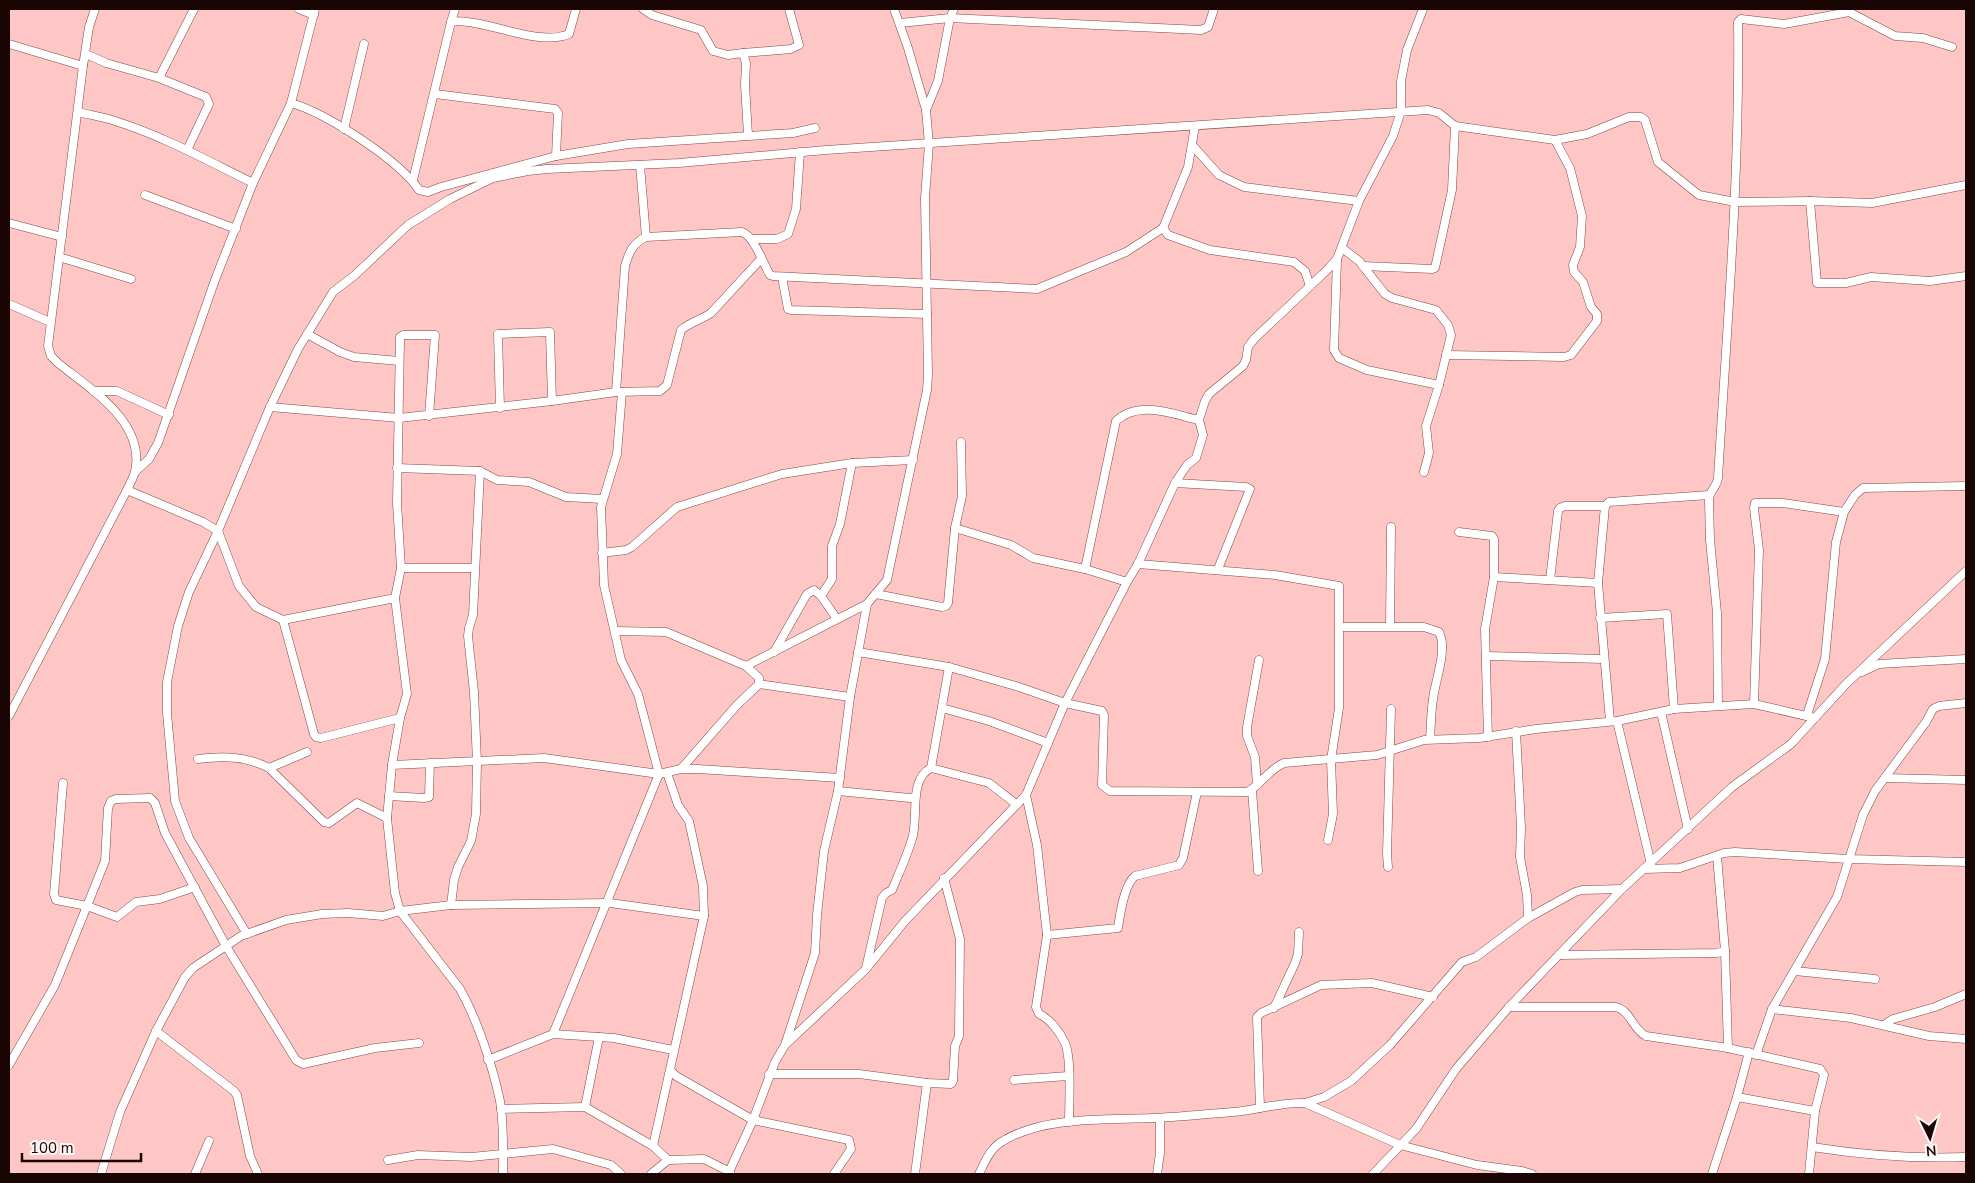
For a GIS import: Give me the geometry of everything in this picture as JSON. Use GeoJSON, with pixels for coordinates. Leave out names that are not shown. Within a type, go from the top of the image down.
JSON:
{"type":"FeatureCollection","features":[{"type":"Feature","properties":{"kind":"street"},"geometry":{"type":"LineString","coordinates":[[9,716],[135,472],[136,456],[129,430],[107,403],[51,356],[48,346],[83,66],[95,9]]}},
{"type":"Feature","properties":{"kind":"street"},"geometry":{"type":"LineString","coordinates":[[158,78],[194,9]]}},
{"type":"Feature","properties":{"kind":"street"},"geometry":{"type":"LineString","coordinates":[[135,472],[149,459],[158,443],[215,280],[253,183],[291,103],[314,12],[299,9]]}},
{"type":"Feature","properties":{"kind":"street"},"geometry":{"type":"LineString","coordinates":[[413,180],[435,94],[442,55],[455,9]]}},
{"type":"Feature","properties":{"kind":"street"},"geometry":{"type":"LineString","coordinates":[[451,22],[488,25],[544,38],[564,36],[569,34],[576,9]]}},
{"type":"Feature","properties":{"kind":"street"},"geometry":{"type":"LineString","coordinates":[[643,9],[652,15],[701,30],[713,51],[728,55],[782,50],[799,45],[789,9]]}},
{"type":"Feature","properties":{"kind":"street"},"geometry":{"type":"LineString","coordinates":[[746,666],[867,604],[887,580],[913,460],[927,382],[925,198],[929,144],[926,110],[894,9]]}},
{"type":"Feature","properties":{"kind":"street"},"geometry":{"type":"LineString","coordinates":[[926,110],[938,81],[950,18],[954,9]]}},
{"type":"Feature","properties":{"kind":"street"},"geometry":{"type":"LineString","coordinates":[[900,23],[950,18],[1201,30],[1208,27],[1214,9]]}},
{"type":"Feature","properties":{"kind":"street"},"geometry":{"type":"LineString","coordinates":[[785,1045],[866,969],[905,921],[944,878],[1026,795],[1065,703],[1138,564],[1175,483],[1187,465],[1196,458],[1204,435],[1199,420],[1209,394],[1245,363],[1248,347],[1254,339],[1337,259],[1359,201],[1393,136],[1401,111],[1401,81],[1407,50],[1423,9]]}},
{"type":"Feature","properties":{"kind":"street"},"geometry":{"type":"LineString","coordinates":[[1718,706],[1717,613],[1710,540],[1709,495],[1718,478],[1735,202],[1739,102],[1739,20],[1784,24],[1849,12],[1895,36],[1923,38],[1952,47]]}},
{"type":"Feature","properties":{"kind":"street"},"geometry":{"type":"LineString","coordinates":[[9,44],[83,66]]}},
{"type":"Feature","properties":{"kind":"street"},"geometry":{"type":"LineString","coordinates":[[344,129],[364,44]]}},
{"type":"Feature","properties":{"kind":"street"},"geometry":{"type":"LineString","coordinates":[[743,53],[746,63],[745,85],[748,135]]}},
{"type":"Feature","properties":{"kind":"street"},"geometry":{"type":"LineString","coordinates":[[86,54],[106,63],[158,78],[206,98],[209,104],[187,150]]}},
{"type":"Feature","properties":{"kind":"street"},"geometry":{"type":"LineString","coordinates":[[435,94],[555,109],[558,114],[556,156]]}},
{"type":"Feature","properties":{"kind":"street"},"geometry":{"type":"LineString","coordinates":[[291,103],[322,115],[367,143],[413,180],[419,190],[428,192],[556,156],[628,144],[793,133],[815,128]]}},
{"type":"Feature","properties":{"kind":"street"},"geometry":{"type":"LineString","coordinates":[[247,934],[204,864],[175,801],[167,713],[167,682],[178,626],[189,592],[218,531],[270,407],[307,334],[327,301],[338,287],[355,275],[408,225],[450,199],[494,178],[528,171],[640,166],[800,152],[1428,110],[1439,113],[1455,126],[1555,140],[1587,134],[1629,117],[1641,117],[1645,120],[1658,162],[1697,194],[1735,202],[1884,202],[1966,185]]}},
{"type":"Feature","properties":{"kind":"street"},"geometry":{"type":"LineString","coordinates":[[78,112],[114,120],[187,150],[253,183]]}},
{"type":"Feature","properties":{"kind":"street"},"geometry":{"type":"LineString","coordinates":[[653,1146],[704,916],[703,886],[689,821],[678,805],[663,773],[638,694],[621,660],[604,585],[600,529],[602,499],[617,454],[625,266],[630,251],[638,240],[646,236],[742,232],[752,239],[770,275],[926,285],[1037,289],[1126,252],[1164,228],[1188,167],[1195,126]]}},
{"type":"Feature","properties":{"kind":"street"},"geometry":{"type":"LineString","coordinates":[[1363,266],[1435,268],[1452,190],[1455,126]]}},
{"type":"Feature","properties":{"kind":"street"},"geometry":{"type":"LineString","coordinates":[[1446,355],[1564,357],[1571,355],[1597,321],[1598,314],[1591,307],[1583,282],[1574,272],[1573,265],[1580,247],[1582,216],[1570,168],[1555,140]]}},
{"type":"Feature","properties":{"kind":"street"},"geometry":{"type":"LineString","coordinates":[[1193,146],[1219,175],[1244,187],[1359,201]]}},
{"type":"Feature","properties":{"kind":"street"},"geometry":{"type":"LineString","coordinates":[[752,239],[778,239],[788,234],[796,210],[800,152]]}},
{"type":"Feature","properties":{"kind":"street"},"geometry":{"type":"LineString","coordinates":[[640,166],[646,236]]}},
{"type":"Feature","properties":{"kind":"street"},"geometry":{"type":"LineString","coordinates":[[145,194],[236,229]]}},
{"type":"Feature","properties":{"kind":"street"},"geometry":{"type":"LineString","coordinates":[[1810,201],[1817,283],[1846,283],[1871,277],[1930,281],[1966,276]]}},
{"type":"Feature","properties":{"kind":"street"},"geometry":{"type":"LineString","coordinates":[[9,223],[62,237]]}},
{"type":"Feature","properties":{"kind":"street"},"geometry":{"type":"LineString","coordinates":[[1164,228],[1168,235],[1210,250],[1294,262],[1305,271],[1310,286]]}},
{"type":"Feature","properties":{"kind":"street"},"geometry":{"type":"LineString","coordinates":[[1342,248],[1363,266],[1385,294],[1392,298],[1436,310],[1448,324],[1451,334],[1439,385],[1426,426],[1429,453],[1424,472]]}},
{"type":"Feature","properties":{"kind":"street"},"geometry":{"type":"LineString","coordinates":[[59,257],[130,279]]}},
{"type":"Feature","properties":{"kind":"street"},"geometry":{"type":"LineString","coordinates":[[270,407],[399,418],[552,402],[619,392],[660,391],[665,389],[681,330],[686,325],[703,319],[711,313],[761,259]]}},
{"type":"Feature","properties":{"kind":"street"},"geometry":{"type":"LineString","coordinates":[[1337,259],[1334,350],[1336,355],[1367,370],[1439,385]]}},
{"type":"Feature","properties":{"kind":"street"},"geometry":{"type":"LineString","coordinates":[[782,277],[788,308],[791,310],[927,314]]}},
{"type":"Feature","properties":{"kind":"street"},"geometry":{"type":"LineString","coordinates":[[9,304],[50,322]]}},
{"type":"Feature","properties":{"kind":"street"},"geometry":{"type":"LineString","coordinates":[[500,408],[498,334],[550,332],[552,402]]}},
{"type":"Feature","properties":{"kind":"street"},"geometry":{"type":"LineString","coordinates":[[307,334],[340,352],[354,357],[400,360]]}},
{"type":"Feature","properties":{"kind":"street"},"geometry":{"type":"LineString","coordinates":[[429,416],[435,335],[403,335],[400,337],[397,468],[400,568],[395,598],[408,694],[400,718],[392,765],[387,818],[395,893],[400,912],[460,989],[467,1001],[488,1060],[501,1109],[503,1174]]}},
{"type":"Feature","properties":{"kind":"street"},"geometry":{"type":"LineString","coordinates":[[93,391],[116,391],[169,415]]}},
{"type":"Feature","properties":{"kind":"street"},"geometry":{"type":"LineString","coordinates":[[1085,569],[1116,421],[1127,413],[1147,409],[1199,420]]}},
{"type":"Feature","properties":{"kind":"street"},"geometry":{"type":"LineString","coordinates":[[876,594],[946,606],[948,604],[954,528],[962,496],[961,442]]}},
{"type":"Feature","properties":{"kind":"street"},"geometry":{"type":"LineString","coordinates":[[602,553],[626,550],[632,547],[677,507],[782,474],[852,463],[913,460]]}},
{"type":"Feature","properties":{"kind":"street"},"geometry":{"type":"LineString","coordinates":[[821,596],[832,579],[832,546],[840,524],[852,463]]}},
{"type":"Feature","properties":{"kind":"street"},"geometry":{"type":"LineString","coordinates":[[397,468],[480,471],[497,480],[529,482],[566,497],[602,499]]}},
{"type":"Feature","properties":{"kind":"street"},"geometry":{"type":"LineString","coordinates":[[451,905],[456,873],[471,841],[474,828],[477,762],[474,692],[468,628],[473,614],[480,471]]}},
{"type":"Feature","properties":{"kind":"street"},"geometry":{"type":"LineString","coordinates":[[1175,483],[1246,487],[1250,489],[1218,569]]}},
{"type":"Feature","properties":{"kind":"street"},"geometry":{"type":"LineString","coordinates":[[1807,715],[1825,659],[1836,542],[1844,512],[1855,495],[1863,488],[1966,486]]}},
{"type":"Feature","properties":{"kind":"street"},"geometry":{"type":"LineString","coordinates":[[127,490],[204,522],[218,531],[239,586],[256,607],[283,620],[395,598]]}},
{"type":"Feature","properties":{"kind":"street"},"geometry":{"type":"LineString","coordinates":[[1651,864],[1614,721],[1604,659],[1598,583],[1606,506],[1608,502],[1709,495]]}},
{"type":"Feature","properties":{"kind":"street"},"geometry":{"type":"LineString","coordinates":[[1754,704],[1759,550],[1754,508],[1756,503],[1783,503],[1844,512]]}},
{"type":"Feature","properties":{"kind":"street"},"geometry":{"type":"LineString","coordinates":[[1550,580],[1558,511],[1560,508],[1565,506],[1606,506]]}},
{"type":"Feature","properties":{"kind":"street"},"geometry":{"type":"LineString","coordinates":[[1390,626],[1391,527]]}},
{"type":"Feature","properties":{"kind":"street"},"geometry":{"type":"LineString","coordinates":[[954,528],[1011,545],[1034,558],[1085,569],[1127,582]]}},
{"type":"Feature","properties":{"kind":"street"},"geometry":{"type":"LineString","coordinates":[[1459,532],[1492,536],[1494,539],[1494,577],[1485,629],[1488,737]]}},
{"type":"Feature","properties":{"kind":"street"},"geometry":{"type":"LineString","coordinates":[[1138,564],[1275,575],[1339,586],[1339,708],[1330,760],[1333,814],[1328,840]]}},
{"type":"Feature","properties":{"kind":"street"},"geometry":{"type":"LineString","coordinates":[[400,568],[474,568]]}},
{"type":"Feature","properties":{"kind":"street"},"geometry":{"type":"LineString","coordinates":[[1373,1174],[1416,1129],[1456,1070],[1509,1007],[1622,889],[1732,787],[1791,744],[1857,673],[1966,571]]}},
{"type":"Feature","properties":{"kind":"street"},"geometry":{"type":"LineString","coordinates":[[1494,577],[1598,583]]}},
{"type":"Feature","properties":{"kind":"street"},"geometry":{"type":"LineString","coordinates":[[774,652],[807,594],[814,590],[821,596],[838,619]]}},
{"type":"Feature","properties":{"kind":"street"},"geometry":{"type":"LineString","coordinates":[[651,1174],[668,1160],[708,1159],[729,1173],[753,1120],[770,1074],[785,1045],[816,948],[817,915],[824,851],[838,791],[850,696],[867,604]]}},
{"type":"Feature","properties":{"kind":"street"},"geometry":{"type":"LineString","coordinates":[[1600,618],[1667,614],[1674,709]]}},
{"type":"Feature","properties":{"kind":"street"},"geometry":{"type":"LineString","coordinates":[[283,620],[316,737],[321,738],[400,718]]}},
{"type":"Feature","properties":{"kind":"street"},"geometry":{"type":"LineString","coordinates":[[1340,627],[1390,626],[1424,628],[1439,632],[1441,636],[1439,672],[1433,696],[1430,739]]}},
{"type":"Feature","properties":{"kind":"street"},"geometry":{"type":"LineString","coordinates":[[616,632],[666,632],[746,666],[760,678],[759,684],[736,706],[682,769]]}},
{"type":"Feature","properties":{"kind":"street"},"geometry":{"type":"LineString","coordinates":[[858,652],[949,667],[1020,687],[1065,703],[1102,711],[1104,715],[1102,782],[1105,789],[1247,792],[1255,788],[1278,766],[1292,762],[1377,755],[1430,739],[1488,737],[1516,731],[1614,721],[1674,709],[1754,704],[1815,718]]}},
{"type":"Feature","properties":{"kind":"street"},"geometry":{"type":"LineString","coordinates":[[1486,656],[1604,659]]}},
{"type":"Feature","properties":{"kind":"street"},"geometry":{"type":"LineString","coordinates":[[1857,673],[1879,664],[1966,659]]}},
{"type":"Feature","properties":{"kind":"street"},"geometry":{"type":"LineString","coordinates":[[1258,871],[1255,757],[1247,736],[1247,727],[1259,660]]}},
{"type":"Feature","properties":{"kind":"street"},"geometry":{"type":"LineString","coordinates":[[866,969],[882,898],[892,890],[913,837],[915,797],[921,775],[931,768],[949,667]]}},
{"type":"Feature","properties":{"kind":"street"},"geometry":{"type":"LineString","coordinates":[[759,684],[850,696]]}},
{"type":"Feature","properties":{"kind":"street"},"geometry":{"type":"LineString","coordinates":[[1712,1174],[1752,1053],[1772,1009],[1837,897],[1864,814],[1875,791],[1926,722],[1933,709],[1939,706],[1966,703]]}},
{"type":"Feature","properties":{"kind":"street"},"geometry":{"type":"LineString","coordinates":[[942,708],[989,721],[1048,742]]}},
{"type":"Feature","properties":{"kind":"street"},"geometry":{"type":"LineString","coordinates":[[1388,867],[1392,709]]}},
{"type":"Feature","properties":{"kind":"street"},"geometry":{"type":"LineString","coordinates":[[1661,712],[1688,829]]}},
{"type":"Feature","properties":{"kind":"street"},"geometry":{"type":"LineString","coordinates":[[1516,731],[1521,827],[1520,857],[1527,895],[1528,918]]}},
{"type":"Feature","properties":{"kind":"street"},"geometry":{"type":"LineString","coordinates":[[269,768],[306,752]]}},
{"type":"Feature","properties":{"kind":"street"},"geometry":{"type":"LineString","coordinates":[[198,759],[224,756],[248,759],[269,768],[324,822],[330,823],[357,803],[387,818]]}},
{"type":"Feature","properties":{"kind":"street"},"geometry":{"type":"LineString","coordinates":[[392,765],[544,758],[663,773],[682,769],[840,778]]}},
{"type":"Feature","properties":{"kind":"street"},"geometry":{"type":"LineString","coordinates":[[390,796],[428,797],[430,762]]}},
{"type":"Feature","properties":{"kind":"street"},"geometry":{"type":"LineString","coordinates":[[931,768],[988,783],[1016,804]]}},
{"type":"Feature","properties":{"kind":"street"},"geometry":{"type":"LineString","coordinates":[[553,1034],[604,906],[607,904],[663,773]]}},
{"type":"Feature","properties":{"kind":"street"},"geometry":{"type":"LineString","coordinates":[[1885,778],[1966,780]]}},
{"type":"Feature","properties":{"kind":"street"},"geometry":{"type":"LineString","coordinates":[[63,783],[54,898],[56,900],[87,906],[118,917],[136,902],[160,899],[194,887]]}},
{"type":"Feature","properties":{"kind":"street"},"geometry":{"type":"LineString","coordinates":[[838,791],[915,797]]}},
{"type":"Feature","properties":{"kind":"street"},"geometry":{"type":"LineString","coordinates":[[1047,935],[1118,928],[1121,904],[1130,880],[1135,876],[1179,865],[1183,858],[1197,792]]}},
{"type":"Feature","properties":{"kind":"street"},"geometry":{"type":"LineString","coordinates":[[1026,795],[1037,845],[1047,935],[1036,1007],[1039,1014],[1047,1017],[1065,1043],[1069,1122]]}},
{"type":"Feature","properties":{"kind":"street"},"geometry":{"type":"LineString","coordinates":[[9,1066],[55,984],[105,861],[108,808],[111,801],[116,798],[150,798],[154,803],[164,833],[226,946],[296,1060],[300,1063],[318,1061],[375,1048],[419,1043]]}},
{"type":"Feature","properties":{"kind":"street"},"geometry":{"type":"LineString","coordinates":[[1644,869],[1680,868],[1735,852],[1848,859],[1966,862]]}},
{"type":"Feature","properties":{"kind":"street"},"geometry":{"type":"LineString","coordinates":[[1717,856],[1725,951],[1728,1048]]}},
{"type":"Feature","properties":{"kind":"street"},"geometry":{"type":"LineString","coordinates":[[770,1074],[860,1074],[927,1083],[951,1084],[953,1081],[955,1046],[959,1039],[960,938],[944,878]]}},
{"type":"Feature","properties":{"kind":"street"},"geometry":{"type":"LineString","coordinates":[[979,1174],[994,1147],[1003,1140],[1015,1134],[1044,1126],[1069,1122],[1160,1118],[1260,1108],[1289,1103],[1305,1103],[1324,1097],[1352,1081],[1390,1045],[1462,962],[1476,957],[1528,918],[1575,892],[1582,890],[1622,889]]}},
{"type":"Feature","properties":{"kind":"street"},"geometry":{"type":"LineString","coordinates":[[100,1174],[120,1112],[156,1031],[185,976],[193,968],[247,934],[286,920],[322,914],[348,913],[383,916],[451,905],[610,903],[704,916]]}},
{"type":"Feature","properties":{"kind":"street"},"geometry":{"type":"LineString","coordinates":[[1274,1008],[1298,954],[1299,932]]}},
{"type":"Feature","properties":{"kind":"street"},"geometry":{"type":"LineString","coordinates":[[1559,955],[1717,953],[1725,951]]}},
{"type":"Feature","properties":{"kind":"street"},"geometry":{"type":"LineString","coordinates":[[1795,971],[1875,979]]}},
{"type":"Feature","properties":{"kind":"street"},"geometry":{"type":"LineString","coordinates":[[1260,1108],[1257,1018],[1261,1013],[1326,985],[1372,983],[1433,997]]}},
{"type":"Feature","properties":{"kind":"street"},"geometry":{"type":"LineString","coordinates":[[1884,1025],[1893,1019],[1935,1007],[1966,994]]}},
{"type":"Feature","properties":{"kind":"street"},"geometry":{"type":"LineString","coordinates":[[1509,1007],[1616,1007],[1625,1011],[1641,1033],[1646,1036],[1728,1048],[1823,1071],[1815,1111],[1809,1174]]}},
{"type":"Feature","properties":{"kind":"street"},"geometry":{"type":"LineString","coordinates":[[1772,1009],[1844,1017],[1929,1036],[1966,1039]]}},
{"type":"Feature","properties":{"kind":"street"},"geometry":{"type":"LineString","coordinates":[[156,1031],[237,1095],[250,1156],[258,1174]]}},
{"type":"Feature","properties":{"kind":"street"},"geometry":{"type":"LineString","coordinates":[[488,1060],[553,1034],[630,1041],[673,1050]]}},
{"type":"Feature","properties":{"kind":"street"},"geometry":{"type":"LineString","coordinates":[[585,1107],[599,1037]]}},
{"type":"Feature","properties":{"kind":"street"},"geometry":{"type":"LineString","coordinates":[[671,1071],[676,1076],[753,1120],[849,1140],[851,1149],[834,1174]]}},
{"type":"Feature","properties":{"kind":"street"},"geometry":{"type":"LineString","coordinates":[[1014,1080],[1068,1076]]}},
{"type":"Feature","properties":{"kind":"street"},"geometry":{"type":"LineString","coordinates":[[915,1174],[927,1083]]}},
{"type":"Feature","properties":{"kind":"street"},"geometry":{"type":"LineString","coordinates":[[1737,1097],[1815,1111]]}},
{"type":"Feature","properties":{"kind":"street"},"geometry":{"type":"LineString","coordinates":[[1305,1103],[1400,1145],[1477,1165],[1532,1174]]}},
{"type":"Feature","properties":{"kind":"street"},"geometry":{"type":"LineString","coordinates":[[501,1109],[585,1107],[653,1146],[668,1160]]}},
{"type":"Feature","properties":{"kind":"street"},"geometry":{"type":"LineString","coordinates":[[1157,1174],[1160,1153],[1160,1118]]}},
{"type":"Feature","properties":{"kind":"street"},"geometry":{"type":"LineString","coordinates":[[195,1174],[209,1141]]}},
{"type":"Feature","properties":{"kind":"street"},"geometry":{"type":"LineString","coordinates":[[1812,1147],[1863,1155],[1966,1157]]}},
{"type":"Feature","properties":{"kind":"street"},"geometry":{"type":"LineString","coordinates":[[388,1160],[418,1155],[471,1157],[553,1150],[611,1165],[621,1174]]}},
{"type":"Feature","properties":{"kind":"street"},"geometry":{"type":"LineString","coordinates":[[1476,1174],[1477,1165]]}}]}
